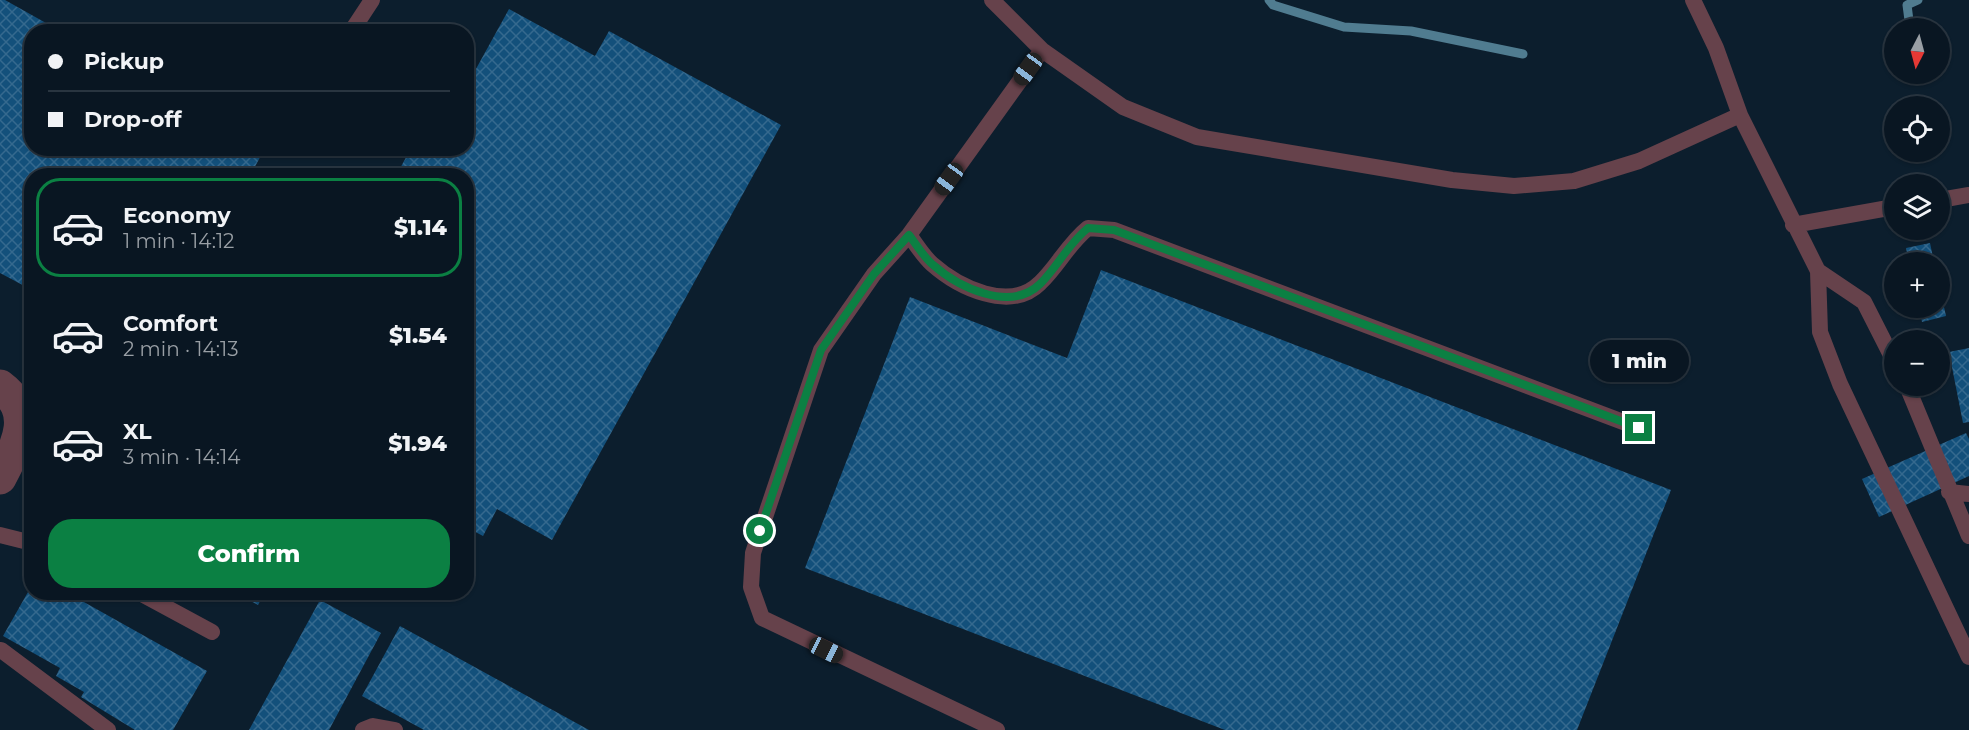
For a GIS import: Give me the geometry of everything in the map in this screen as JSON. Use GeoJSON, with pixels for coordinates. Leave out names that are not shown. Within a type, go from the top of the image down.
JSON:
{"type":"FeatureCollection","features":[{"type":"Feature","properties":{"kind":"street"},"geometry":{"type":"LineString","coordinates":[[0,478],[14,453],[22,422],[17,402]]}},
{"type":"Feature","properties":{"kind":"lane"},"geometry":{"type":"LineString","coordinates":[[356,24],[372,0]]}},
{"type":"Feature","properties":{"kind":"lane"},"geometry":{"type":"LineString","coordinates":[[992,0],[1042,50],[1123,106],[1197,137],[1452,180],[1514,186],[1574,182],[1639,161],[1740,115]]}},
{"type":"Feature","properties":{"kind":"lane"},"geometry":{"type":"LineString","coordinates":[[1693,0],[1716,48],[1740,115],[1818,271],[1820,332],[1845,395],[1969,657]]}},
{"type":"Feature","properties":{"kind":"lane"},"geometry":{"type":"LineString","coordinates":[[997,730],[762,618],[750,586],[753,553],[821,350],[874,274],[909,235],[1042,50]]}},
{"type":"Feature","properties":{"kind":"lane"},"geometry":{"type":"LineString","coordinates":[[1950,198],[1969,195]]}},
{"type":"Feature","properties":{"kind":"lane"},"geometry":{"type":"LineString","coordinates":[[1793,225],[1884,209]]}},
{"type":"Feature","properties":{"kind":"lane"},"geometry":{"type":"LineString","coordinates":[[909,235],[932,263],[975,291],[1010,298],[1039,285],[1072,241],[1088,228],[1114,230],[1639,428]]}},
{"type":"Feature","properties":{"kind":"lane"},"geometry":{"type":"LineString","coordinates":[[1818,271],[1864,303],[1884,341]]}},
{"type":"Feature","properties":{"kind":"lane"},"geometry":{"type":"LineString","coordinates":[[1911,396],[1969,536]]}},
{"type":"Feature","properties":{"kind":"lane"},"geometry":{"type":"LineString","coordinates":[[1949,492],[1969,494]]}},
{"type":"Feature","properties":{"kind":"lane"},"geometry":{"type":"LineString","coordinates":[[0,535],[24,541]]}},
{"type":"Feature","properties":{"kind":"lane"},"geometry":{"type":"LineString","coordinates":[[153,600],[212,632]]}},
{"type":"Feature","properties":{"kind":"lane"},"geometry":{"type":"LineString","coordinates":[[1,650],[108,730]]}},
{"type":"Feature","properties":{"kind":"lane"},"geometry":{"type":"LineString","coordinates":[[363,730],[373,726],[396,730]]}},
{"type":"Feature","properties":{"kind":"building"},"geometry":{"type":"Polygon","coordinates":[[[0,0],[5,0],[48,24],[24,24],[24,156],[261,156],[254,168],[24,168],[24,286],[0,273],[0,0]]]}},
{"type":"Feature","properties":{"kind":"building"},"geometry":{"type":"Polygon","coordinates":[[[509,9],[595,56],[609,31],[781,125],[552,540],[497,509],[483,536],[474,531],[474,168],[400,168],[407,156],[474,156],[474,72],[509,9]]]}},
{"type":"Feature","properties":{"kind":"building"},"geometry":{"type":"Polygon","coordinates":[[[1930,243],[1932,252],[1907,252],[1906,248],[1930,243]]]}},
{"type":"Feature","properties":{"kind":"building"},"geometry":{"type":"Polygon","coordinates":[[[1101,270],[1671,490],[1577,730],[1225,730],[805,568],[910,297],[1067,358],[1101,270]]]}},
{"type":"Feature","properties":{"kind":"building"},"geometry":{"type":"Polygon","coordinates":[[[1921,318],[1938,318],[1922,322],[1921,318]]]}},
{"type":"Feature","properties":{"kind":"building"},"geometry":{"type":"Polygon","coordinates":[[[1969,348],[1969,422],[1963,423],[1950,352],[1969,348]]]}},
{"type":"Feature","properties":{"kind":"building"},"geometry":{"type":"Polygon","coordinates":[[[1966,433],[1969,439],[1969,476],[1879,517],[1862,479],[1966,433]]]}},
{"type":"Feature","properties":{"kind":"building"},"geometry":{"type":"Polygon","coordinates":[[[24,599],[80,600],[207,671],[173,730],[135,730],[81,697],[84,692],[56,676],[60,668],[3,636],[24,599]]]}},
{"type":"Feature","properties":{"kind":"building"},"geometry":{"type":"Polygon","coordinates":[[[249,600],[261,600],[258,605],[249,600]]]}},
{"type":"Feature","properties":{"kind":"building"},"geometry":{"type":"Polygon","coordinates":[[[320,600],[381,633],[329,730],[249,730],[320,600]]]}},
{"type":"Feature","properties":{"kind":"building"},"geometry":{"type":"Polygon","coordinates":[[[400,626],[589,730],[424,730],[362,696],[400,626]]]}},
{"type":"Feature","properties":{"kind":"waterway"},"geometry":{"type":"LineString","coordinates":[[1269,0],[1273,5],[1344,27],[1411,31],[1523,54]]}},
{"type":"Feature","properties":{"kind":"waterway"},"geometry":{"type":"LineString","coordinates":[[1909,18],[1907,5],[1918,0]]}},
{"type":"Feature","properties":{"kind":"route"},"geometry":{"type":"LineString","coordinates":[[760,531],[788,442],[821,350],[874,274],[909,235],[932,263],[975,291],[1010,298],[1039,285],[1072,241],[1088,228],[1114,230],[1639,428]]}}]}
